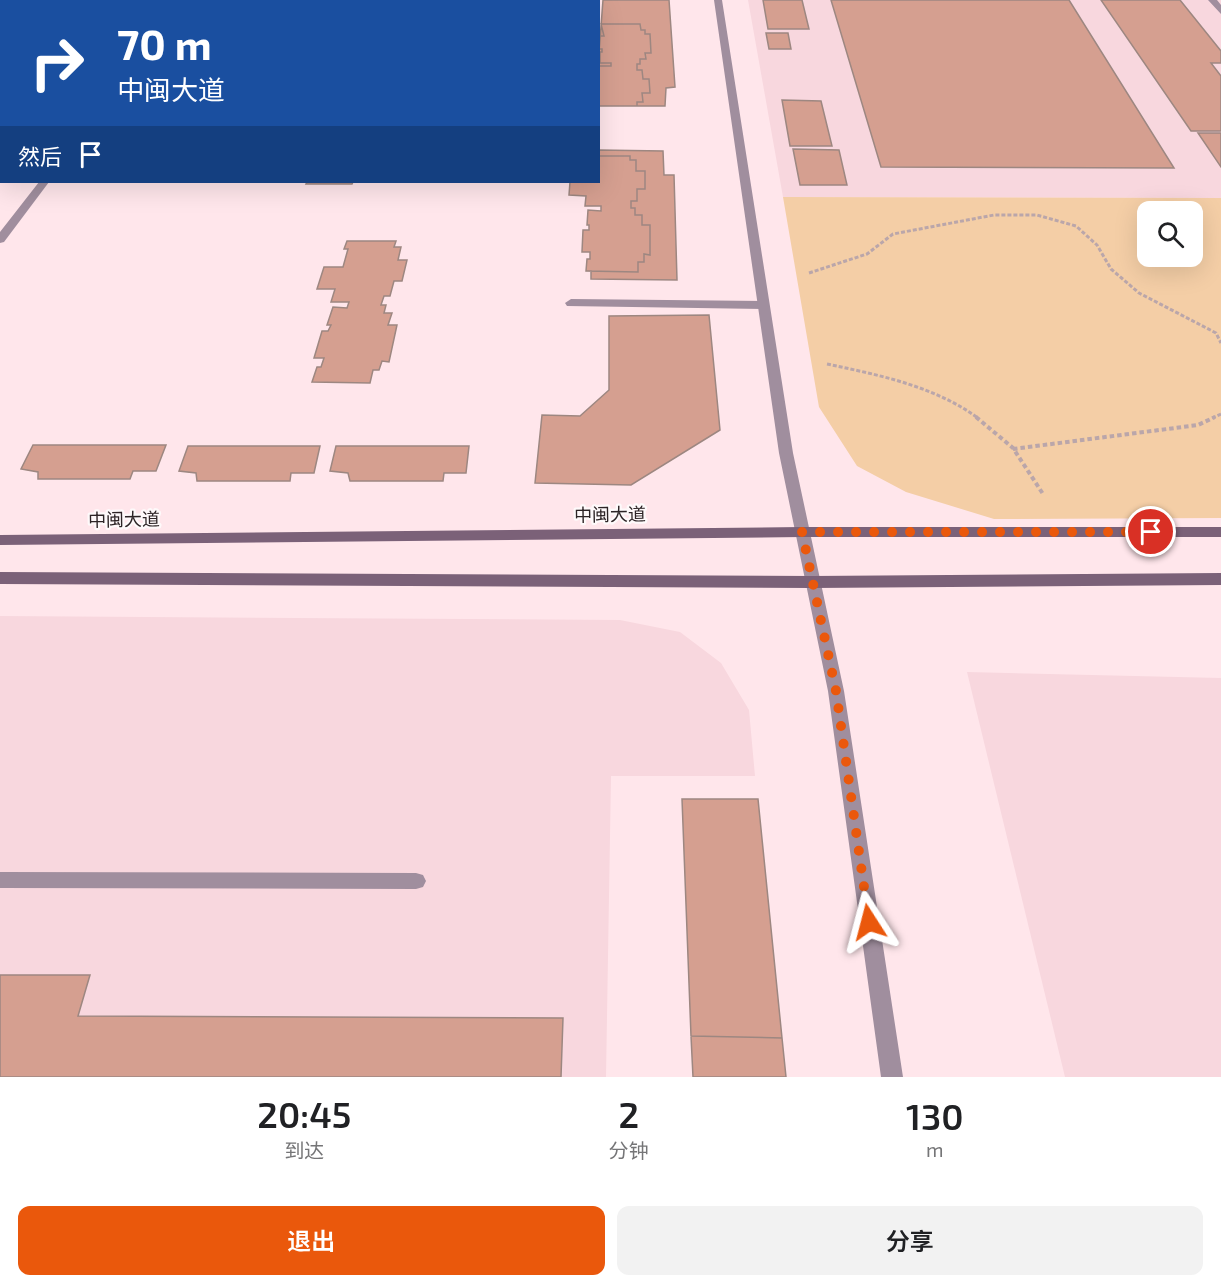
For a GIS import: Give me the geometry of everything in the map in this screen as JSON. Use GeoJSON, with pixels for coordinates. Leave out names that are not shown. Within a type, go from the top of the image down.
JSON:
{"type":"FeatureCollection","features":[{"type":"Feature","properties":{"kind":"main road","name":"中闽大道"},"geometry":{"type":"LineString","coordinates":[[0,540],[802,532],[1221,532]]}},
{"type":"Feature","properties":{"kind":"main road"},"geometry":{"type":"LineString","coordinates":[[0,578],[812,582],[1221,579]]}},
{"type":"Feature","properties":{"kind":"street"},"geometry":{"type":"LineString","coordinates":[[718,0],[786,453],[836,691],[892,1077]]}},
{"type":"Feature","properties":{"kind":"street"},"geometry":{"type":"LineString","coordinates":[[1212,0],[1221,11]]}},
{"type":"Feature","properties":{"kind":"street"},"geometry":{"type":"LineString","coordinates":[[0,240],[43,183]]}},
{"type":"Feature","properties":{"kind":"street"},"geometry":{"type":"LineString","coordinates":[[571,303],[763,306]]}},
{"type":"Feature","properties":{"kind":"street"},"geometry":{"type":"LineString","coordinates":[[0,880],[416,881]]}},
{"type":"Feature","properties":{"kind":"path"},"geometry":{"type":"LineString","coordinates":[[809,273],[867,254],[893,234],[994,215],[1037,215],[1076,226],[1097,245],[1111,269],[1139,293],[1216,333],[1221,343]]}},
{"type":"Feature","properties":{"kind":"path"},"geometry":{"type":"LineString","coordinates":[[827,364],[901,380],[946,399],[974,416],[1013,449],[1043,494]]}},
{"type":"Feature","properties":{"kind":"path"},"geometry":{"type":"LineString","coordinates":[[1013,449],[1198,425],[1221,414]]}},
{"type":"Feature","properties":{"kind":"shaded area"},"geometry":{"type":"Polygon","coordinates":[[[748,0],[1221,0],[1221,198],[783,197],[748,0]]]}},
{"type":"Feature","properties":{"kind":"shaded area"},"geometry":{"type":"Polygon","coordinates":[[[783,197],[1221,198],[1221,518],[994,519],[906,492],[857,466],[819,407],[783,197]]]}},
{"type":"Feature","properties":{"kind":"shaded area"},"geometry":{"type":"Polygon","coordinates":[[[0,616],[620,620],[680,632],[721,663],[749,710],[755,776],[611,776],[606,1077],[0,1077],[0,616]]]}},
{"type":"Feature","properties":{"kind":"shaded area"},"geometry":{"type":"Polygon","coordinates":[[[967,672],[1221,678],[1221,1077],[1065,1077],[967,672]]]}},
{"type":"Feature","properties":{"kind":"building"},"geometry":{"type":"Polygon","coordinates":[[[603,0],[669,0],[675,87],[666,88],[665,106],[600,106],[600,40],[603,0]]]}},
{"type":"Feature","properties":{"kind":"building"},"geometry":{"type":"Polygon","coordinates":[[[763,0],[802,0],[809,29],[768,29],[763,0]]]}},
{"type":"Feature","properties":{"kind":"building"},"geometry":{"type":"Polygon","coordinates":[[[831,0],[1069,0],[1174,168],[881,167],[831,0]]]}},
{"type":"Feature","properties":{"kind":"building"},"geometry":{"type":"Polygon","coordinates":[[[1101,0],[1180,0],[1221,51],[1221,63],[1211,63],[1221,76],[1221,131],[1191,131],[1101,0]]]}},
{"type":"Feature","properties":{"kind":"building"},"geometry":{"type":"Polygon","coordinates":[[[601,24],[640,24],[645,34],[650,34],[651,53],[645,53],[646,59],[640,59],[637,70],[642,70],[643,79],[649,79],[650,93],[642,93],[643,102],[637,102],[637,106],[600,106],[600,66],[611,66],[611,63],[600,63],[602,49],[600,49],[600,36],[604,36],[601,24]]]}},
{"type":"Feature","properties":{"kind":"building"},"geometry":{"type":"Polygon","coordinates":[[[766,33],[788,33],[791,49],[769,49],[766,33]]]}},
{"type":"Feature","properties":{"kind":"building"},"geometry":{"type":"Polygon","coordinates":[[[782,100],[821,101],[832,146],[790,146],[782,100]]]}},
{"type":"Feature","properties":{"kind":"building"},"geometry":{"type":"Polygon","coordinates":[[[1198,133],[1221,133],[1221,167],[1198,133]]]}},
{"type":"Feature","properties":{"kind":"building"},"geometry":{"type":"Polygon","coordinates":[[[793,149],[839,150],[847,185],[800,185],[793,149]]]}},
{"type":"Feature","properties":{"kind":"building"},"geometry":{"type":"Polygon","coordinates":[[[600,150],[663,151],[664,175],[674,175],[677,280],[591,279],[591,271],[586,271],[590,252],[582,252],[583,230],[589,230],[588,210],[601,211],[601,206],[585,206],[586,196],[569,195],[570,183],[600,183],[600,150]]]}},
{"type":"Feature","properties":{"kind":"building"},"geometry":{"type":"Polygon","coordinates":[[[600,156],[630,156],[630,160],[636,160],[636,171],[645,171],[645,189],[637,189],[637,201],[631,201],[631,208],[635,208],[635,215],[642,215],[642,225],[650,225],[650,255],[644,254],[644,262],[638,262],[638,272],[586,271],[590,252],[582,252],[583,230],[589,230],[588,210],[601,211],[601,206],[585,206],[586,196],[569,195],[570,183],[600,183],[600,156]]]}},
{"type":"Feature","properties":{"kind":"building"},"geometry":{"type":"Polygon","coordinates":[[[306,183],[352,183],[352,184],[306,183]]]}},
{"type":"Feature","properties":{"kind":"building"},"geometry":{"type":"Polygon","coordinates":[[[347,241],[396,241],[394,247],[401,247],[398,260],[407,260],[402,281],[394,281],[390,296],[384,296],[381,305],[386,305],[384,313],[392,313],[388,325],[397,325],[389,362],[382,361],[379,370],[373,370],[370,383],[312,382],[317,367],[321,367],[324,358],[314,358],[322,331],[328,331],[331,325],[327,325],[333,307],[347,308],[349,302],[331,302],[335,289],[317,289],[324,267],[343,267],[348,249],[344,249],[347,241]]]}},
{"type":"Feature","properties":{"kind":"building"},"geometry":{"type":"Polygon","coordinates":[[[709,315],[720,430],[631,485],[535,483],[542,415],[580,416],[609,390],[609,316],[709,315]]]}},
{"type":"Feature","properties":{"kind":"building"},"geometry":{"type":"Polygon","coordinates":[[[33,445],[166,445],[156,471],[133,471],[130,479],[38,479],[38,472],[21,469],[33,445]]]}},
{"type":"Feature","properties":{"kind":"building"},"geometry":{"type":"Polygon","coordinates":[[[188,446],[320,446],[314,473],[291,473],[290,481],[197,481],[196,473],[179,471],[188,446]]]}},
{"type":"Feature","properties":{"kind":"building"},"geometry":{"type":"Polygon","coordinates":[[[336,446],[469,446],[466,473],[444,473],[443,481],[350,481],[348,473],[330,471],[336,446]]]}},
{"type":"Feature","properties":{"kind":"building"},"geometry":{"type":"Polygon","coordinates":[[[682,799],[758,799],[782,1038],[691,1036],[682,799]]]}},
{"type":"Feature","properties":{"kind":"building"},"geometry":{"type":"Polygon","coordinates":[[[0,975],[90,975],[78,1016],[563,1018],[561,1077],[0,1077],[0,975]]]}},
{"type":"Feature","properties":{"kind":"building"},"geometry":{"type":"Polygon","coordinates":[[[691,1036],[782,1038],[786,1077],[693,1077],[691,1036]]]}},
{"type":"Feature","properties":{"kind":"route"},"geometry":{"type":"LineString","coordinates":[[869,922],[836,691],[802,532],[1151,532]]}}]}
